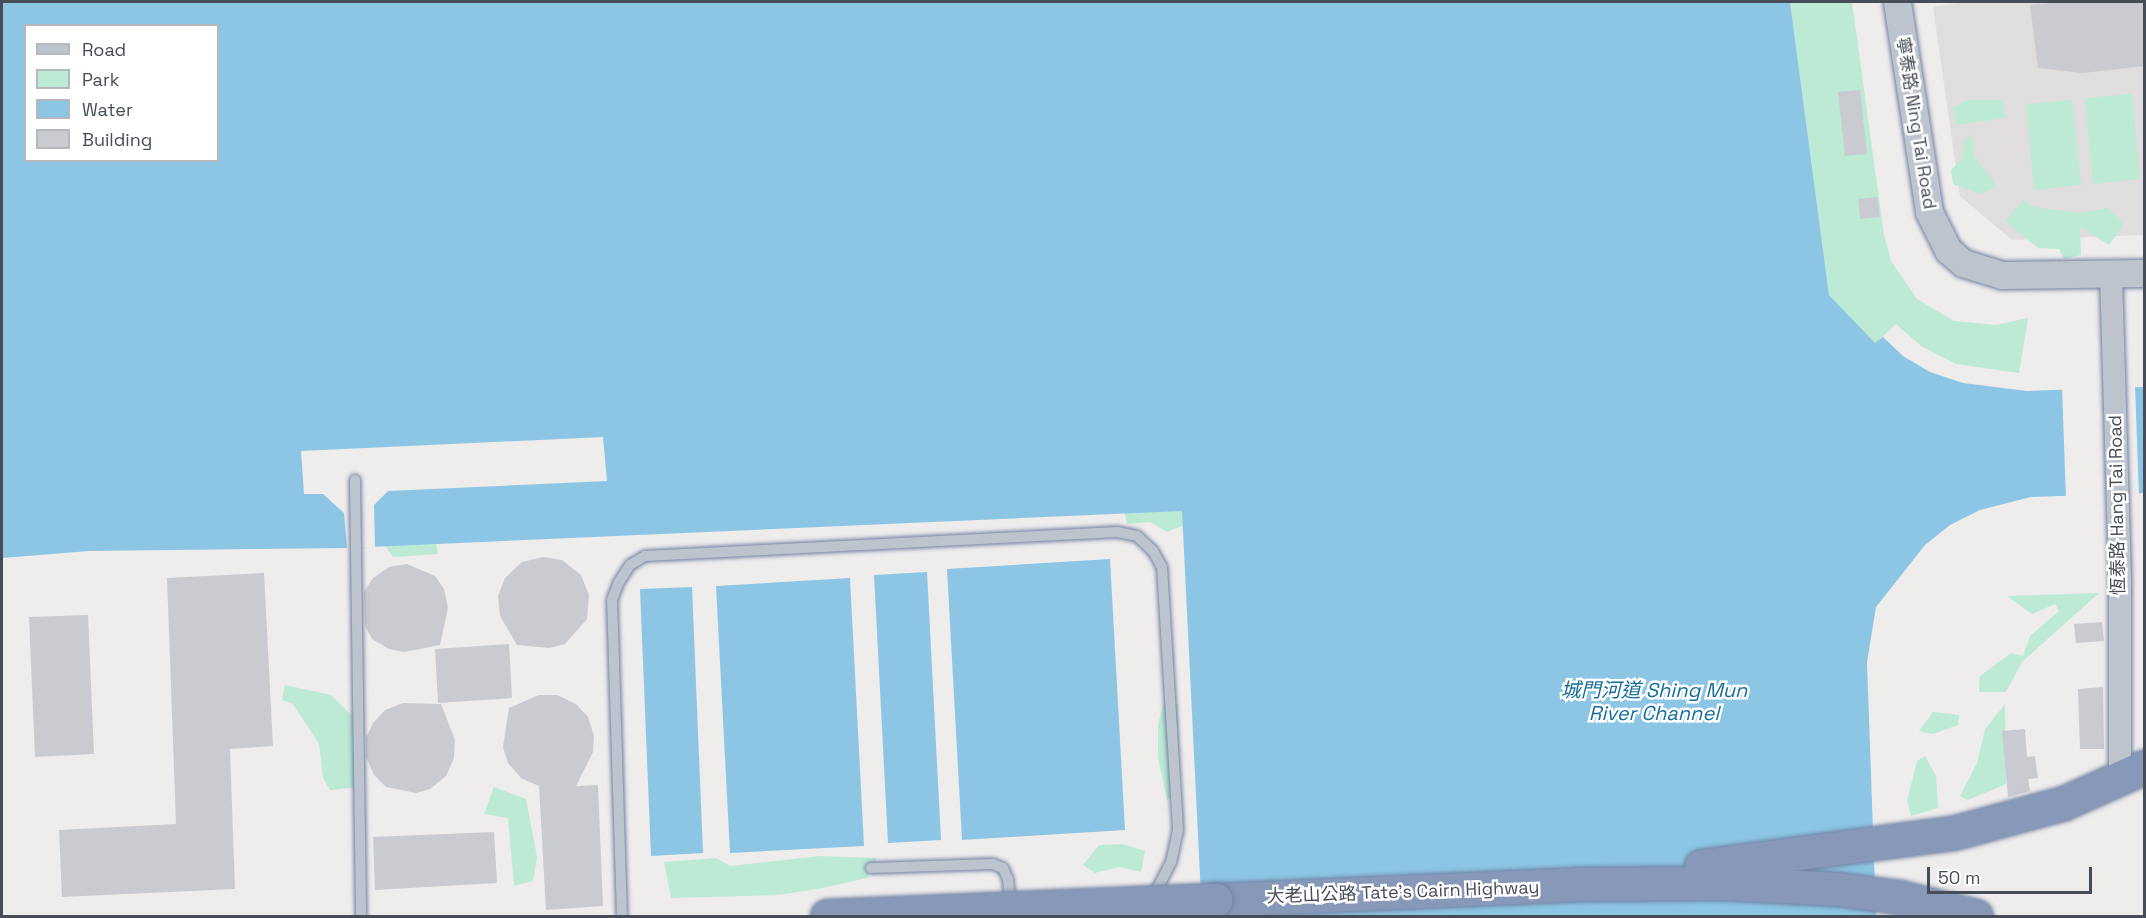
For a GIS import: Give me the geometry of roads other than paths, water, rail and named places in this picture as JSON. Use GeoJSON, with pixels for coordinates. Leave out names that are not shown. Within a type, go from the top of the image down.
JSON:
{"type":"FeatureCollection","features":[{"type":"Feature","properties":{"kind":"highway"},"geometry":{"type":"LineString","coordinates":[[1597,883],[1953,833],[2064,803],[2132,768]]}},
{"type":"Feature","properties":{"kind":"highway","name":"大老山公路 Tate's Cairn Highway"},"geometry":{"type":"LineString","coordinates":[[828,916],[1597,883],[1838,889],[1915,901],[1976,916]]}},
{"type":"Feature","properties":{"kind":"street","name":"寧泰路 Ning Tai Road"},"geometry":{"type":"LineString","coordinates":[[1897,2],[1929,212],[1948,250],[1963,263],[2002,275],[2111,274]]}},
{"type":"Feature","properties":{"kind":"street"},"geometry":{"type":"LineString","coordinates":[[2111,274],[2145,273]]}},
{"type":"Feature","properties":{"kind":"street","name":"恆泰路 Hang Tai Road"},"geometry":{"type":"LineString","coordinates":[[2111,274],[2119,515],[2132,768]]}},
{"type":"Feature","properties":{"kind":"lane"},"geometry":{"type":"LineString","coordinates":[[355,480],[361,916]]}},
{"type":"Feature","properties":{"kind":"lane"},"geometry":{"type":"LineString","coordinates":[[622,916],[612,600],[618,582],[630,565],[645,556],[1117,532],[1137,536],[1153,551],[1162,567],[1178,830],[1172,862],[1157,890],[1124,916]]}},
{"type":"Feature","properties":{"kind":"lane"},"geometry":{"type":"LineString","coordinates":[[871,868],[993,864],[1003,868],[1008,879],[1011,916]]}},
{"type":"Feature","properties":{"kind":"water","name":"城門河道 Shing Mun River Channel"},"geometry":{"type":"Polygon","coordinates":[[[2,2],[1790,2],[1829,295],[1875,343],[1883,337],[1903,356],[1930,372],[1963,383],[2027,391],[2144,387],[2144,493],[2031,497],[1980,510],[1950,525],[1925,545],[1876,607],[1867,662],[1876,916],[1202,916],[1182,511],[347,548],[89,551],[2,558],[2,2]]]}},
{"type":"Feature","properties":{"kind":"water"},"geometry":{"type":"Polygon","coordinates":[[[1110,559],[1125,830],[962,840],[947,569],[1110,559]]]}},
{"type":"Feature","properties":{"kind":"water"},"geometry":{"type":"Polygon","coordinates":[[[927,572],[941,840],[888,843],[874,575],[927,572]]]}},
{"type":"Feature","properties":{"kind":"water"},"geometry":{"type":"Polygon","coordinates":[[[850,578],[864,846],[730,853],[716,586],[850,578]]]}},
{"type":"Feature","properties":{"kind":"water"},"geometry":{"type":"Polygon","coordinates":[[[692,587],[703,853],[651,856],[640,589],[692,587]]]}}]}
